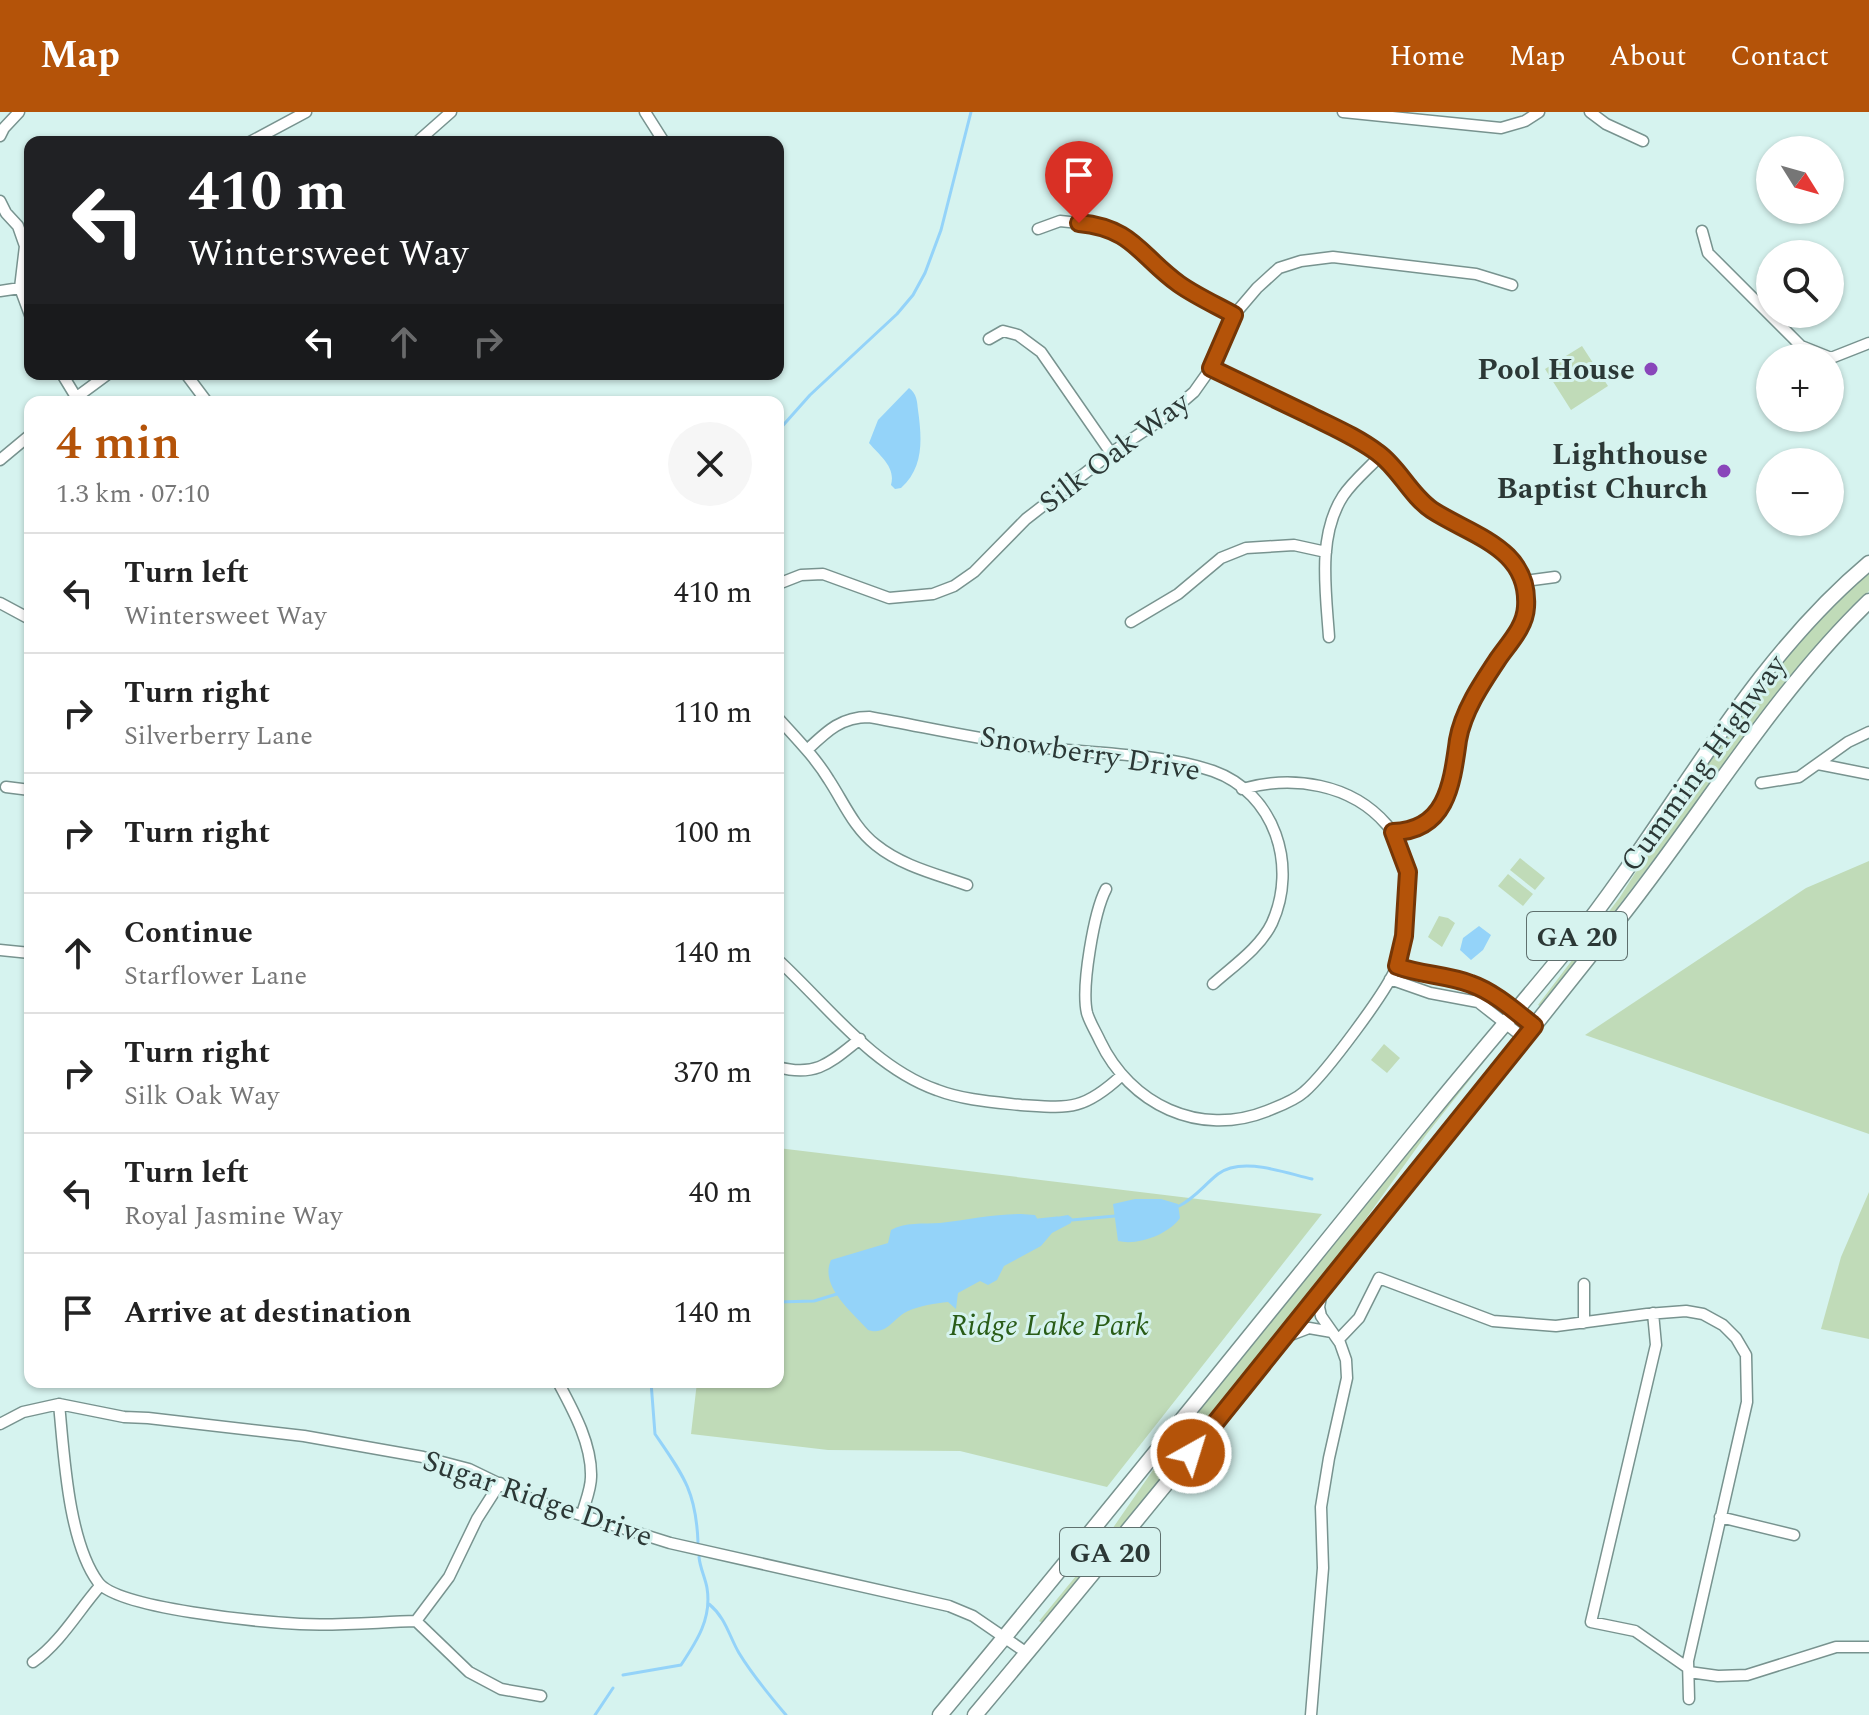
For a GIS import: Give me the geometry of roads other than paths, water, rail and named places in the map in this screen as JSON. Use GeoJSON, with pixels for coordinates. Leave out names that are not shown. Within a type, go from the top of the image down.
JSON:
{"type":"FeatureCollection","features":[{"type":"Feature","properties":{"kind":"highway","name":"Cumming Highway"},"geometry":{"type":"LineString","coordinates":[[940,1715],[1575,940],[1698,765],[1784,651],[1813,617],[1869,563]]}},
{"type":"Feature","properties":{"kind":"highway","name":"Cumming Highway"},"geometry":{"type":"LineString","coordinates":[[975,1715],[1286,1337],[1632,903],[1815,656],[1869,601]]}},
{"type":"Feature","properties":{"kind":"street"},"geometry":{"type":"LineString","coordinates":[[0,136],[19,112]]}},
{"type":"Feature","properties":{"kind":"street"},"geometry":{"type":"LineString","coordinates":[[261,136],[306,112]]}},
{"type":"Feature","properties":{"kind":"street"},"geometry":{"type":"LineString","coordinates":[[424,136],[451,112]]}},
{"type":"Feature","properties":{"kind":"street"},"geometry":{"type":"LineString","coordinates":[[645,112],[660,136]]}},
{"type":"Feature","properties":{"kind":"street"},"geometry":{"type":"LineString","coordinates":[[1343,112],[1501,128],[1525,121],[1539,112]]}},
{"type":"Feature","properties":{"kind":"street"},"geometry":{"type":"LineString","coordinates":[[1590,112],[1606,124],[1643,141]]}},
{"type":"Feature","properties":{"kind":"street"},"geometry":{"type":"LineString","coordinates":[[0,201],[24,237]]}},
{"type":"Feature","properties":{"kind":"street"},"geometry":{"type":"LineString","coordinates":[[1038,229],[1060,221],[1098,225],[1131,239],[1178,283],[1234,315]]}},
{"type":"Feature","properties":{"kind":"street"},"geometry":{"type":"LineString","coordinates":[[1702,231],[1708,253],[1801,346],[1831,358],[1869,343]]}},
{"type":"Feature","properties":{"kind":"street","name":"Silk Oak Way"},"geometry":{"type":"LineString","coordinates":[[784,582],[801,575],[823,574],[889,598],[933,594],[954,586],[974,572],[1026,519],[1111,453],[1165,417],[1194,392],[1211,368],[1234,315],[1279,268],[1301,261],[1333,257],[1476,274],[1512,285]]}},
{"type":"Feature","properties":{"kind":"street"},"geometry":{"type":"LineString","coordinates":[[24,266],[20,288],[24,299]]}},
{"type":"Feature","properties":{"kind":"street"},"geometry":{"type":"LineString","coordinates":[[0,291],[20,288]]}},
{"type":"Feature","properties":{"kind":"street"},"geometry":{"type":"LineString","coordinates":[[989,339],[1003,331],[1018,335],[1041,352],[1111,453]]}},
{"type":"Feature","properties":{"kind":"street"},"geometry":{"type":"LineString","coordinates":[[1211,368],[1351,435],[1381,455],[1412,493],[1432,509],[1498,547],[1515,562],[1525,581],[1525,620],[1484,680],[1460,728],[1450,790],[1441,809],[1408,831],[1393,832]]}},
{"type":"Feature","properties":{"kind":"street"},"geometry":{"type":"LineString","coordinates":[[77,396],[100,380]]}},
{"type":"Feature","properties":{"kind":"street"},"geometry":{"type":"LineString","coordinates":[[0,460],[24,440]]}},
{"type":"Feature","properties":{"kind":"street"},"geometry":{"type":"LineString","coordinates":[[1329,637],[1326,552],[1333,516],[1344,495],[1381,455]]}},
{"type":"Feature","properties":{"kind":"street"},"geometry":{"type":"LineString","coordinates":[[1131,622],[1178,594],[1221,558],[1246,548],[1294,545],[1326,552]]}},
{"type":"Feature","properties":{"kind":"street"},"geometry":{"type":"LineString","coordinates":[[1525,581],[1555,577]]}},
{"type":"Feature","properties":{"kind":"street"},"geometry":{"type":"LineString","coordinates":[[0,603],[24,616]]}},
{"type":"Feature","properties":{"kind":"street","name":"Snowberry Drive"},"geometry":{"type":"LineString","coordinates":[[807,750],[831,726],[852,717],[869,717],[1035,746],[1166,761],[1215,772],[1242,789],[1265,810],[1282,847],[1280,898],[1271,924],[1257,945],[1213,984]]}},
{"type":"Feature","properties":{"kind":"street"},"geometry":{"type":"LineString","coordinates":[[784,725],[830,781],[859,829],[876,845],[900,861],[967,885]]}},
{"type":"Feature","properties":{"kind":"street"},"geometry":{"type":"LineString","coordinates":[[1761,783],[1799,777],[1848,742],[1869,732]]}},
{"type":"Feature","properties":{"kind":"street"},"geometry":{"type":"LineString","coordinates":[[1818,764],[1869,774]]}},
{"type":"Feature","properties":{"kind":"street"},"geometry":{"type":"LineString","coordinates":[[1106,889],[1091,948],[1085,991],[1088,1015],[1109,1060],[1121,1076],[1140,1094],[1179,1115],[1213,1120],[1258,1114],[1304,1093],[1340,1049],[1397,966],[1404,936],[1408,872],[1393,832],[1378,815],[1353,797],[1322,785],[1287,780],[1242,789]]}},
{"type":"Feature","properties":{"kind":"street"},"geometry":{"type":"LineString","coordinates":[[6,787],[24,789]]}},
{"type":"Feature","properties":{"kind":"street"},"geometry":{"type":"LineString","coordinates":[[0,950],[24,952]]}},
{"type":"Feature","properties":{"kind":"street"},"geometry":{"type":"LineString","coordinates":[[784,966],[890,1067],[937,1090],[993,1102],[1072,1107],[1106,1090],[1121,1076]]}},
{"type":"Feature","properties":{"kind":"street"},"geometry":{"type":"LineString","coordinates":[[1397,966],[1415,973],[1470,983],[1491,994],[1524,1038]]}},
{"type":"Feature","properties":{"kind":"street"},"geometry":{"type":"LineString","coordinates":[[1390,979],[1430,993],[1478,1002],[1534,1026]]}},
{"type":"Feature","properties":{"kind":"street"},"geometry":{"type":"LineString","coordinates":[[1456,997],[1460,981]]}},
{"type":"Feature","properties":{"kind":"street"},"geometry":{"type":"LineString","coordinates":[[784,1068],[810,1071],[828,1065],[860,1039]]}},
{"type":"Feature","properties":{"kind":"street"},"geometry":{"type":"LineString","coordinates":[[1335,1336],[1359,1318],[1379,1278],[1493,1321],[1556,1326],[1686,1311],[1703,1314],[1723,1325],[1736,1338],[1746,1355],[1747,1402],[1688,1670],[1689,1699]]}},
{"type":"Feature","properties":{"kind":"street"},"geometry":{"type":"LineString","coordinates":[[1584,1284],[1584,1323]]}},
{"type":"Feature","properties":{"kind":"street"},"geometry":{"type":"LineString","coordinates":[[1311,1715],[1323,1568],[1321,1507],[1346,1387],[1346,1360],[1321,1316],[1319,1307],[1323,1290]]}},
{"type":"Feature","properties":{"kind":"street"},"geometry":{"type":"LineString","coordinates":[[1653,1313],[1656,1345],[1591,1622],[1635,1631],[1688,1670],[1718,1676],[1747,1675],[1836,1647],[1869,1647]]}},
{"type":"Feature","properties":{"kind":"street"},"geometry":{"type":"LineString","coordinates":[[1286,1337],[1313,1327],[1335,1336]]}},
{"type":"Feature","properties":{"kind":"street"},"geometry":{"type":"LineString","coordinates":[[561,1388],[581,1428],[591,1478],[582,1514]]}},
{"type":"Feature","properties":{"kind":"street"},"geometry":{"type":"LineString","coordinates":[[0,1424],[23,1412],[59,1404],[75,1524],[84,1559],[100,1586],[151,1607],[279,1622],[416,1621],[469,1672],[501,1689],[541,1696]]}},
{"type":"Feature","properties":{"kind":"street","name":"Sugar Ridge Drive"},"geometry":{"type":"LineString","coordinates":[[59,1404],[124,1417],[304,1436],[423,1457],[469,1469],[533,1500],[670,1543],[927,1599],[973,1616],[1027,1653]]}},
{"type":"Feature","properties":{"kind":"street"},"geometry":{"type":"LineString","coordinates":[[416,1621],[449,1577],[461,1548],[500,1483]]}},
{"type":"Feature","properties":{"kind":"street"},"geometry":{"type":"LineString","coordinates":[[1720,1517],[1794,1535]]}},
{"type":"Feature","properties":{"kind":"street"},"geometry":{"type":"LineString","coordinates":[[33,1662],[74,1620],[100,1586]]}},
{"type":"Feature","properties":{"kind":"water"},"geometry":{"type":"Polygon","coordinates":[[[909,388],[917,401],[920,452],[908,480],[901,488],[895,489],[891,485],[889,467],[869,443],[878,420],[909,388]]]}},
{"type":"Feature","properties":{"kind":"water"},"geometry":{"type":"Polygon","coordinates":[[[1479,926],[1491,935],[1483,950],[1471,960],[1460,950],[1463,938],[1479,926]]]}},
{"type":"Feature","properties":{"kind":"water"},"geometry":{"type":"Polygon","coordinates":[[[1135,1199],[1161,1199],[1178,1204],[1180,1218],[1152,1237],[1135,1242],[1118,1241],[1113,1204],[1135,1199]]]}},
{"type":"Feature","properties":{"kind":"water"},"geometry":{"type":"Polygon","coordinates":[[[1035,1215],[1038,1220],[1068,1215],[1072,1218],[1071,1223],[1052,1233],[1041,1246],[1004,1266],[997,1280],[988,1285],[980,1281],[958,1293],[956,1309],[948,1302],[922,1306],[903,1314],[880,1331],[868,1330],[839,1298],[829,1279],[831,1260],[888,1243],[891,1230],[896,1227],[1035,1215]]]}},
{"type":"Feature","properties":{"kind":"waterway"},"geometry":{"type":"LineString","coordinates":[[784,424],[913,295],[941,230],[971,112]]}},
{"type":"Feature","properties":{"kind":"waterway"},"geometry":{"type":"LineString","coordinates":[[1179,1206],[1218,1174],[1239,1166],[1264,1168],[1312,1179]]}},
{"type":"Feature","properties":{"kind":"waterway"},"geometry":{"type":"LineString","coordinates":[[1072,1220],[1115,1216]]}},
{"type":"Feature","properties":{"kind":"waterway"},"geometry":{"type":"LineString","coordinates":[[1038,1220],[1057,1218]]}},
{"type":"Feature","properties":{"kind":"waterway"},"geometry":{"type":"LineString","coordinates":[[784,1302],[814,1301],[837,1294]]}},
{"type":"Feature","properties":{"kind":"waterway"},"geometry":{"type":"LineString","coordinates":[[651,1388],[655,1434],[691,1496],[698,1542]]}},
{"type":"Feature","properties":{"kind":"waterway"},"geometry":{"type":"LineString","coordinates":[[623,1675],[681,1665],[687,1656],[702,1629],[707,1609],[707,1588],[699,1557]]}},
{"type":"Feature","properties":{"kind":"waterway"},"geometry":{"type":"LineString","coordinates":[[709,1604],[723,1621],[750,1670],[786,1715]]}},
{"type":"Feature","properties":{"kind":"waterway"},"geometry":{"type":"LineString","coordinates":[[595,1715],[613,1688]]}},
{"type":"Feature","properties":{"kind":"place","name":"Pool House"},"geometry":{"type":"Point","coordinates":[1651,369]}},
{"type":"Feature","properties":{"kind":"place","name":"Lighthouse Baptist Church"},"geometry":{"type":"Point","coordinates":[1724,471]}},
{"type":"Feature","properties":{"kind":"park label","name":"Ridge Lake Park"},"geometry":{"type":"Point","coordinates":[1049,1325]}}]}
